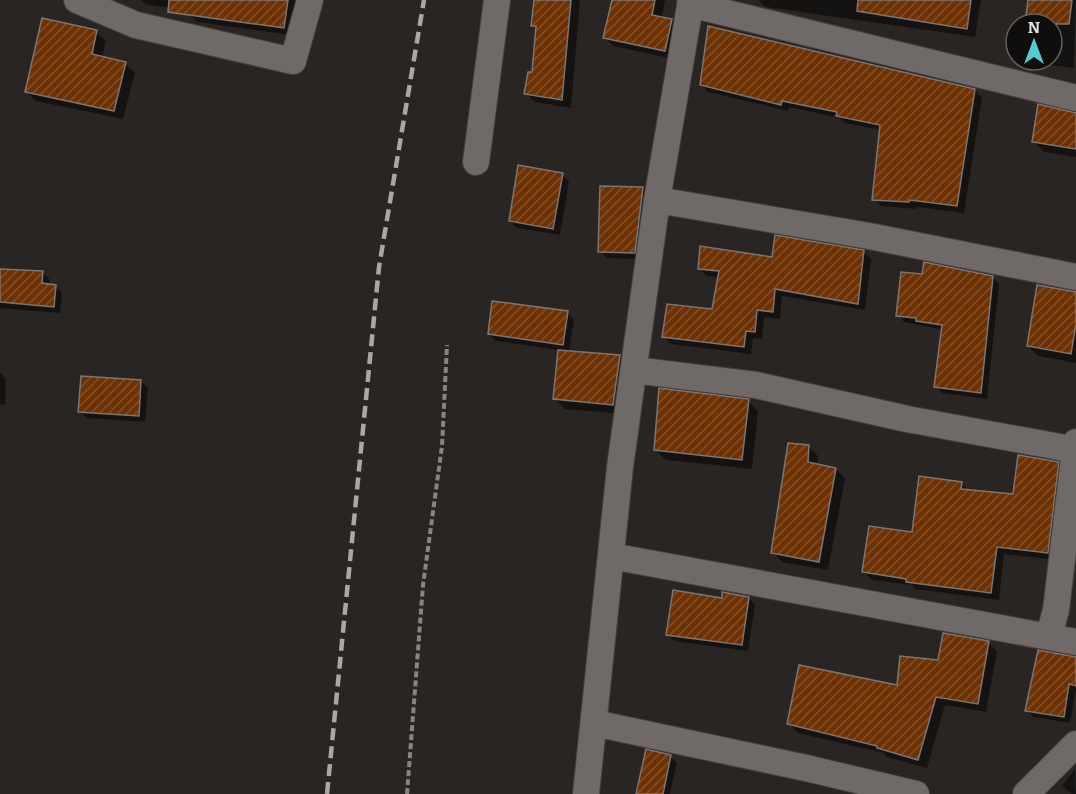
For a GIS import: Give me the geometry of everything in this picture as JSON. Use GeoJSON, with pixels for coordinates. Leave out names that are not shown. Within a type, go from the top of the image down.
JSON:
{"type":"FeatureCollection","features":[{"type":"Feature","properties":{"kind":"street"},"geometry":{"type":"LineString","coordinates":[[77,0],[136,25],[294,61],[310,0]]}},
{"type":"Feature","properties":{"kind":"street"},"geometry":{"type":"LineString","coordinates":[[476,162],[496,0]]}},
{"type":"Feature","properties":{"kind":"street"},"geometry":{"type":"LineString","coordinates":[[586,794],[620,467],[657,200],[691,2],[1076,98]]}},
{"type":"Feature","properties":{"kind":"street"},"geometry":{"type":"LineString","coordinates":[[657,200],[889,239],[1076,277]]}},
{"type":"Feature","properties":{"kind":"street"},"geometry":{"type":"LineString","coordinates":[[634,370],[756,385],[907,419],[1076,449]]}},
{"type":"Feature","properties":{"kind":"street"},"geometry":{"type":"LineString","coordinates":[[1049,635],[1056,610],[1076,442]]}},
{"type":"Feature","properties":{"kind":"street"},"geometry":{"type":"LineString","coordinates":[[611,556],[1049,635],[1076,642]]}},
{"type":"Feature","properties":{"kind":"street"},"geometry":{"type":"LineString","coordinates":[[594,723],[916,794]]}},
{"type":"Feature","properties":{"kind":"street"},"geometry":{"type":"LineString","coordinates":[[1026,794],[1076,744]]}},
{"type":"Feature","properties":{"kind":"path"},"geometry":{"type":"LineString","coordinates":[[407,794],[423,585],[442,447],[447,345]]}},
{"type":"Feature","properties":{"kind":"building"},"geometry":{"type":"Polygon","coordinates":[[[169,0],[288,0],[284,28],[168,12],[169,0]]]}},
{"type":"Feature","properties":{"kind":"building"},"geometry":{"type":"Polygon","coordinates":[[[534,0],[571,0],[562,100],[524,94],[528,72],[532,72],[536,26],[531,26],[534,0]]]}},
{"type":"Feature","properties":{"kind":"building"},"geometry":{"type":"Polygon","coordinates":[[[612,0],[655,0],[652,15],[672,19],[665,51],[603,38],[612,0]]]}},
{"type":"Feature","properties":{"kind":"building"},"geometry":{"type":"Polygon","coordinates":[[[858,0],[971,0],[967,29],[857,11],[858,0]]]}},
{"type":"Feature","properties":{"kind":"building"},"geometry":{"type":"Polygon","coordinates":[[[1028,0],[1072,0],[1069,24],[1064,24],[1064,12],[1026,12],[1028,0]]]}},
{"type":"Feature","properties":{"kind":"building"},"geometry":{"type":"Polygon","coordinates":[[[42,18],[97,30],[92,54],[126,62],[114,111],[25,92],[42,18]]]}},
{"type":"Feature","properties":{"kind":"building"},"geometry":{"type":"Polygon","coordinates":[[[708,26],[975,89],[957,206],[910,200],[909,202],[872,200],[880,125],[836,116],[837,112],[782,101],[781,105],[700,85],[708,26]]]}},
{"type":"Feature","properties":{"kind":"building"},"geometry":{"type":"Polygon","coordinates":[[[1038,104],[1076,113],[1076,149],[1032,142],[1038,104]]]}},
{"type":"Feature","properties":{"kind":"building"},"geometry":{"type":"Polygon","coordinates":[[[518,165],[563,173],[553,229],[509,221],[518,165]]]}},
{"type":"Feature","properties":{"kind":"building"},"geometry":{"type":"Polygon","coordinates":[[[600,186],[643,187],[635,253],[598,252],[600,186]]]}},
{"type":"Feature","properties":{"kind":"building"},"geometry":{"type":"Polygon","coordinates":[[[775,235],[864,250],[858,304],[775,289],[773,312],[757,310],[755,332],[746,331],[744,347],[662,337],[667,304],[712,309],[719,271],[698,269],[700,246],[772,257],[775,235]]]}},
{"type":"Feature","properties":{"kind":"building"},"geometry":{"type":"Polygon","coordinates":[[[924,262],[993,276],[981,393],[934,387],[942,325],[916,321],[916,318],[896,316],[901,272],[922,274],[924,262]]]}},
{"type":"Feature","properties":{"kind":"building"},"geometry":{"type":"Polygon","coordinates":[[[0,269],[43,271],[42,283],[56,285],[54,307],[0,302],[0,269]]]}},
{"type":"Feature","properties":{"kind":"building"},"geometry":{"type":"Polygon","coordinates":[[[1037,285],[1076,292],[1076,324],[1071,354],[1027,346],[1037,285]]]}},
{"type":"Feature","properties":{"kind":"building"},"geometry":{"type":"Polygon","coordinates":[[[492,301],[568,311],[563,345],[488,334],[492,301]]]}},
{"type":"Feature","properties":{"kind":"building"},"geometry":{"type":"Polygon","coordinates":[[[558,350],[620,355],[613,405],[553,399],[558,350]]]}},
{"type":"Feature","properties":{"kind":"building"},"geometry":{"type":"Polygon","coordinates":[[[81,376],[141,380],[139,416],[78,412],[81,376]]]}},
{"type":"Feature","properties":{"kind":"building"},"geometry":{"type":"Polygon","coordinates":[[[659,388],[749,399],[742,460],[654,450],[659,388]]]}},
{"type":"Feature","properties":{"kind":"building"},"geometry":{"type":"Polygon","coordinates":[[[788,443],[809,445],[808,462],[836,468],[819,562],[771,553],[788,443]]]}},
{"type":"Feature","properties":{"kind":"building"},"geometry":{"type":"Polygon","coordinates":[[[1018,455],[1059,462],[1048,553],[997,547],[991,593],[906,582],[906,579],[862,572],[869,526],[912,532],[919,476],[962,482],[961,489],[1013,494],[1018,455]]]}},
{"type":"Feature","properties":{"kind":"building"},"geometry":{"type":"Polygon","coordinates":[[[673,590],[722,598],[722,592],[749,597],[742,645],[666,635],[673,590]]]}},
{"type":"Feature","properties":{"kind":"building"},"geometry":{"type":"Polygon","coordinates":[[[943,633],[989,641],[978,704],[936,697],[918,760],[877,748],[877,746],[787,724],[799,665],[897,685],[900,656],[938,660],[943,633]]]}},
{"type":"Feature","properties":{"kind":"building"},"geometry":{"type":"Polygon","coordinates":[[[1038,650],[1076,657],[1076,686],[1069,684],[1064,717],[1025,711],[1038,650]]]}},
{"type":"Feature","properties":{"kind":"building"},"geometry":{"type":"Polygon","coordinates":[[[646,749],[671,755],[663,794],[636,794],[646,749]]]}},
{"type":"Feature","properties":{"kind":"railway"},"geometry":{"type":"LineString","coordinates":[[327,794],[379,267],[424,0]]}}]}
